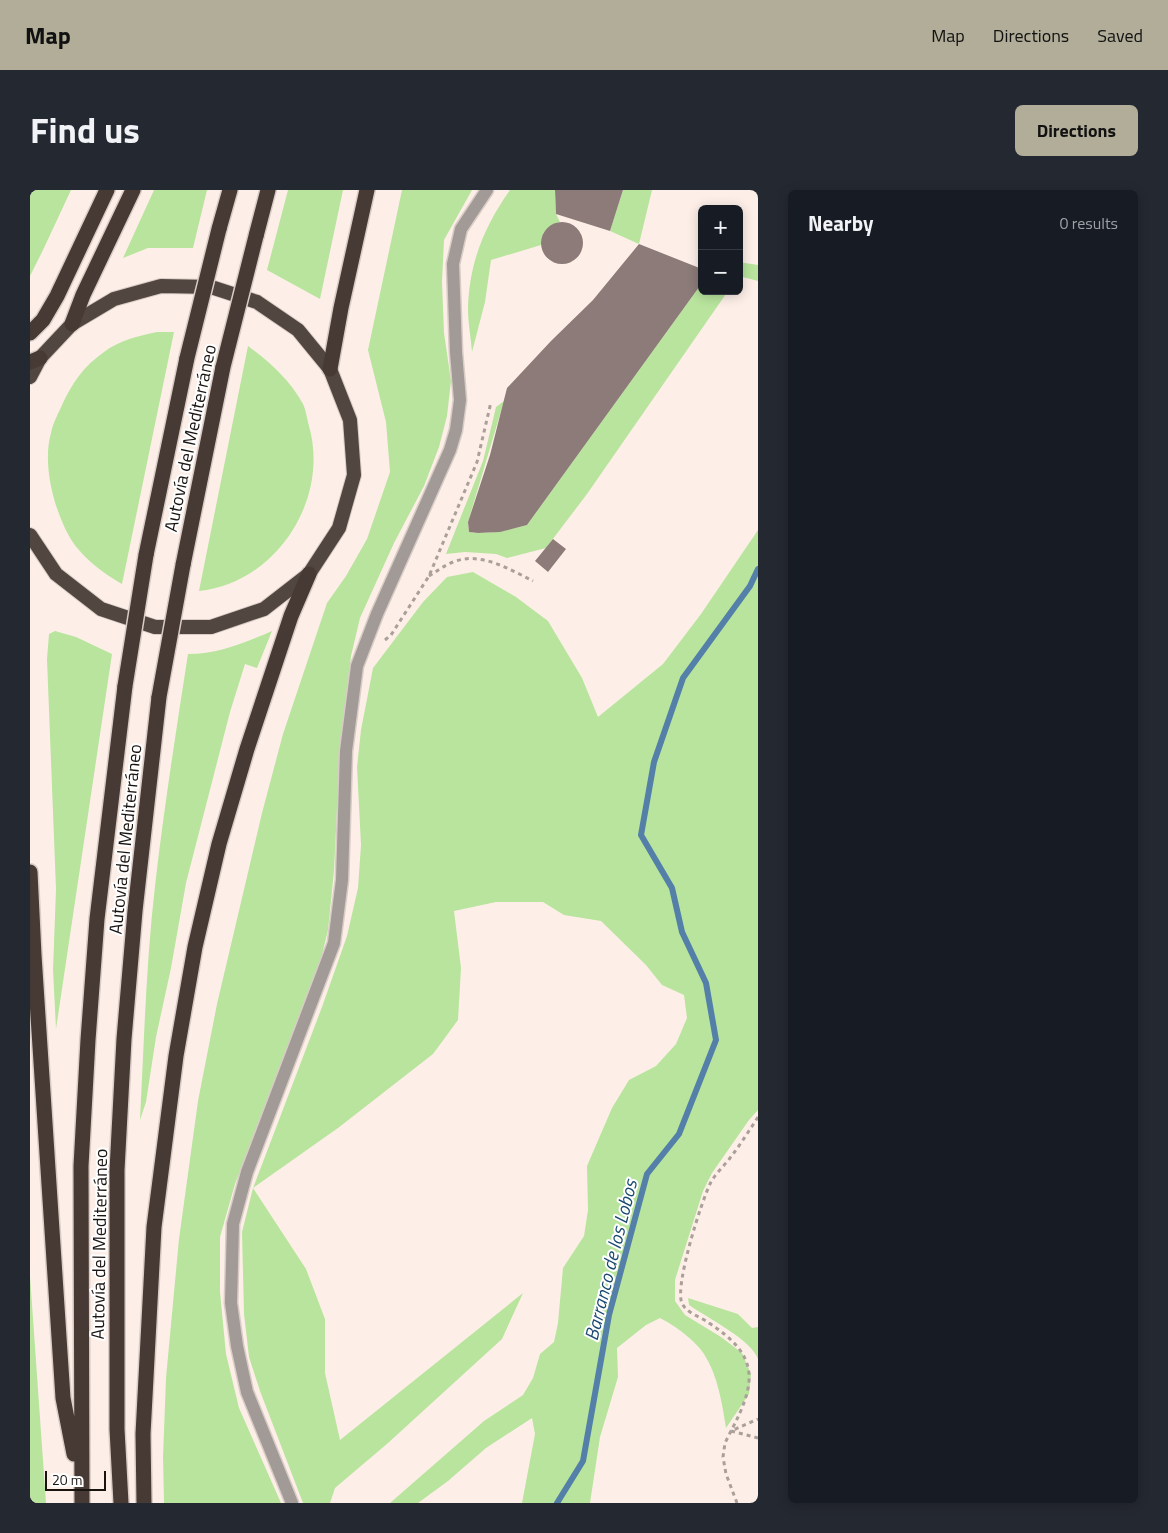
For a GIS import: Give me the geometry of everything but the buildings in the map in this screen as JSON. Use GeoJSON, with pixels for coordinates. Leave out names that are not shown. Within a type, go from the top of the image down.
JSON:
{"type":"FeatureCollection","features":[{"type":"Feature","properties":{"kind":"highway"},"geometry":{"type":"LineString","coordinates":[[30,333],[43,320],[57,296],[107,190]]}},
{"type":"Feature","properties":{"kind":"highway"},"geometry":{"type":"LineString","coordinates":[[72,324],[83,294],[133,190]]}},
{"type":"Feature","properties":{"kind":"highway","name":"Autovía del Mediterráneo"},"geometry":{"type":"LineString","coordinates":[[82,1503],[81,1166],[97,919],[125,686],[146,555],[187,358],[230,190]]}},
{"type":"Feature","properties":{"kind":"highway","name":"Autovía del Mediterráneo"},"geometry":{"type":"LineString","coordinates":[[121,1503],[117,1429],[118,1152],[124,1039],[135,912],[160,697],[183,565],[222,367],[268,190]]}},
{"type":"Feature","properties":{"kind":"highway"},"geometry":{"type":"LineString","coordinates":[[330,369],[366,190]]}},
{"type":"Feature","properties":{"kind":"highway"},"geometry":{"type":"LineString","coordinates":[[30,377],[35,360],[72,324],[114,299],[161,286],[211,287],[258,302],[298,330],[330,369],[350,420],[354,475],[340,528],[309,574],[291,616],[247,748],[218,844],[195,947],[176,1056],[154,1227],[143,1434],[144,1503]]}},
{"type":"Feature","properties":{"kind":"highway"},"geometry":{"type":"LineString","coordinates":[[30,535],[56,574],[101,609],[155,627],[211,627],[264,609],[309,574]]}},
{"type":"Feature","properties":{"kind":"highway"},"geometry":{"type":"LineString","coordinates":[[30,872],[63,1398],[81,1485]]}},
{"type":"Feature","properties":{"kind":"street"},"geometry":{"type":"LineString","coordinates":[[292,1503],[247,1392],[231,1303],[233,1224],[247,1172],[334,943],[342,880],[346,750],[357,666],[377,614],[450,450],[456,430],[460,400],[456,352],[453,264],[461,229],[487,190]]}},
{"type":"Feature","properties":{"kind":"path"},"geometry":{"type":"LineString","coordinates":[[384,641],[391,635],[429,576],[476,462],[491,402]]}},
{"type":"Feature","properties":{"kind":"path"},"geometry":{"type":"LineString","coordinates":[[429,576],[453,562],[476,558],[500,565],[533,581]]}},
{"type":"Feature","properties":{"kind":"path"},"geometry":{"type":"LineString","coordinates":[[744,1348],[727,1334],[692,1314],[682,1303],[680,1288],[685,1262],[712,1182],[758,1117]]}},
{"type":"Feature","properties":{"kind":"path"},"geometry":{"type":"LineString","coordinates":[[737,1503],[726,1474],[723,1458],[725,1443],[731,1431],[745,1414]]}},
{"type":"Feature","properties":{"kind":"path"},"geometry":{"type":"LineString","coordinates":[[731,1431],[758,1419]]}},
{"type":"Feature","properties":{"kind":"path"},"geometry":{"type":"LineString","coordinates":[[731,1431],[758,1438]]}},
{"type":"Feature","properties":{"kind":"green space"},"geometry":{"type":"Polygon","coordinates":[[[30,190],[71,190],[30,276],[30,190]]]}},
{"type":"Feature","properties":{"kind":"green space"},"geometry":{"type":"Polygon","coordinates":[[[154,190],[207,190],[193,248],[148,248],[123,258],[154,190]]]}},
{"type":"Feature","properties":{"kind":"green space"},"geometry":{"type":"Polygon","coordinates":[[[288,190],[343,190],[320,299],[267,270],[288,190]]]}},
{"type":"Feature","properties":{"kind":"green space"},"geometry":{"type":"Polygon","coordinates":[[[402,190],[472,190],[444,240],[442,282],[444,333],[451,381],[447,416],[439,447],[424,486],[394,543],[360,618],[351,656],[340,748],[334,871],[328,930],[321,959],[235,1184],[220,1237],[220,1292],[226,1354],[239,1408],[281,1503],[164,1503],[163,1457],[166,1378],[179,1239],[198,1101],[217,1004],[262,813],[283,734],[327,603],[346,576],[367,539],[390,472],[386,422],[368,350],[402,190]]]}},
{"type":"Feature","properties":{"kind":"green space"},"geometry":{"type":"Polygon","coordinates":[[[510,190],[555,190],[556,214],[560,222],[546,230],[542,236],[541,245],[491,260],[485,302],[472,352],[468,320],[471,276],[486,232],[510,190]]]}},
{"type":"Feature","properties":{"kind":"green space"},"geometry":{"type":"Polygon","coordinates":[[[623,190],[652,190],[639,244],[610,231],[623,190]]]}},
{"type":"Feature","properties":{"kind":"green space"},"geometry":{"type":"Polygon","coordinates":[[[743,263],[758,265],[758,281],[743,277],[743,263]]]}},
{"type":"Feature","properties":{"kind":"green space"},"geometry":{"type":"Polygon","coordinates":[[[698,289],[698,295],[725,295],[587,494],[546,548],[507,558],[496,554],[465,552],[446,554],[483,461],[496,407],[504,401],[468,522],[469,532],[491,532],[527,525],[698,289]]]}},
{"type":"Feature","properties":{"kind":"green space"},"geometry":{"type":"Polygon","coordinates":[[[157,332],[174,332],[122,584],[92,563],[69,536],[54,500],[49,472],[49,445],[53,426],[62,405],[74,382],[85,369],[97,357],[116,344],[157,332]]]}},
{"type":"Feature","properties":{"kind":"green space"},"geometry":{"type":"Polygon","coordinates":[[[248,346],[279,372],[303,404],[309,426],[313,454],[312,482],[304,509],[291,533],[273,555],[252,572],[227,585],[199,591],[248,346]]]}},
{"type":"Feature","properties":{"kind":"green space"},"geometry":{"type":"Polygon","coordinates":[[[758,530],[758,1110],[712,1173],[703,1191],[675,1280],[675,1301],[685,1315],[721,1337],[742,1353],[751,1374],[749,1394],[726,1428],[721,1399],[709,1362],[696,1344],[660,1318],[646,1325],[617,1348],[618,1377],[600,1437],[590,1503],[522,1503],[535,1434],[532,1418],[486,1448],[448,1481],[418,1503],[390,1503],[484,1421],[523,1395],[533,1378],[540,1354],[554,1342],[558,1323],[563,1268],[584,1236],[588,1210],[587,1166],[612,1108],[629,1080],[656,1066],[676,1044],[687,1018],[684,995],[662,985],[646,965],[601,921],[564,915],[543,902],[496,902],[454,911],[461,968],[458,1020],[433,1054],[338,1128],[253,1188],[347,936],[358,888],[361,845],[357,767],[361,730],[373,668],[423,602],[447,577],[473,572],[516,597],[548,621],[582,678],[598,717],[663,664],[701,614],[758,530]]]}},
{"type":"Feature","properties":{"kind":"green space"},"geometry":{"type":"Polygon","coordinates":[[[55,631],[76,637],[112,654],[56,1029],[53,970],[56,889],[47,659],[49,634],[55,631]]]}},
{"type":"Feature","properties":{"kind":"green space"},"geometry":{"type":"Polygon","coordinates":[[[272,631],[257,668],[245,664],[230,712],[186,883],[171,968],[156,1037],[146,1102],[140,1120],[149,944],[166,799],[188,654],[221,650],[272,631]]]}},
{"type":"Feature","properties":{"kind":"green space"},"geometry":{"type":"Polygon","coordinates":[[[253,1188],[306,1269],[325,1319],[325,1373],[340,1440],[523,1293],[502,1339],[388,1443],[335,1488],[330,1503],[303,1503],[249,1357],[244,1314],[242,1232],[253,1188]]]}},
{"type":"Feature","properties":{"kind":"green space"},"geometry":{"type":"Polygon","coordinates":[[[30,1276],[46,1503],[30,1503],[30,1276]]]}},
{"type":"Feature","properties":{"kind":"green space"},"geometry":{"type":"Polygon","coordinates":[[[688,1298],[738,1314],[752,1328],[758,1327],[758,1359],[754,1351],[747,1344],[728,1329],[689,1305],[688,1298]]]}},
{"type":"Feature","properties":{"kind":"waterway","name":"Barranco de los Lobos"},"geometry":{"type":"LineString","coordinates":[[557,1503],[583,1461],[609,1315],[647,1174],[679,1134],[716,1040],[706,983],[682,932],[672,888],[641,835],[654,762],[683,678],[750,586],[758,569]]}}]}
